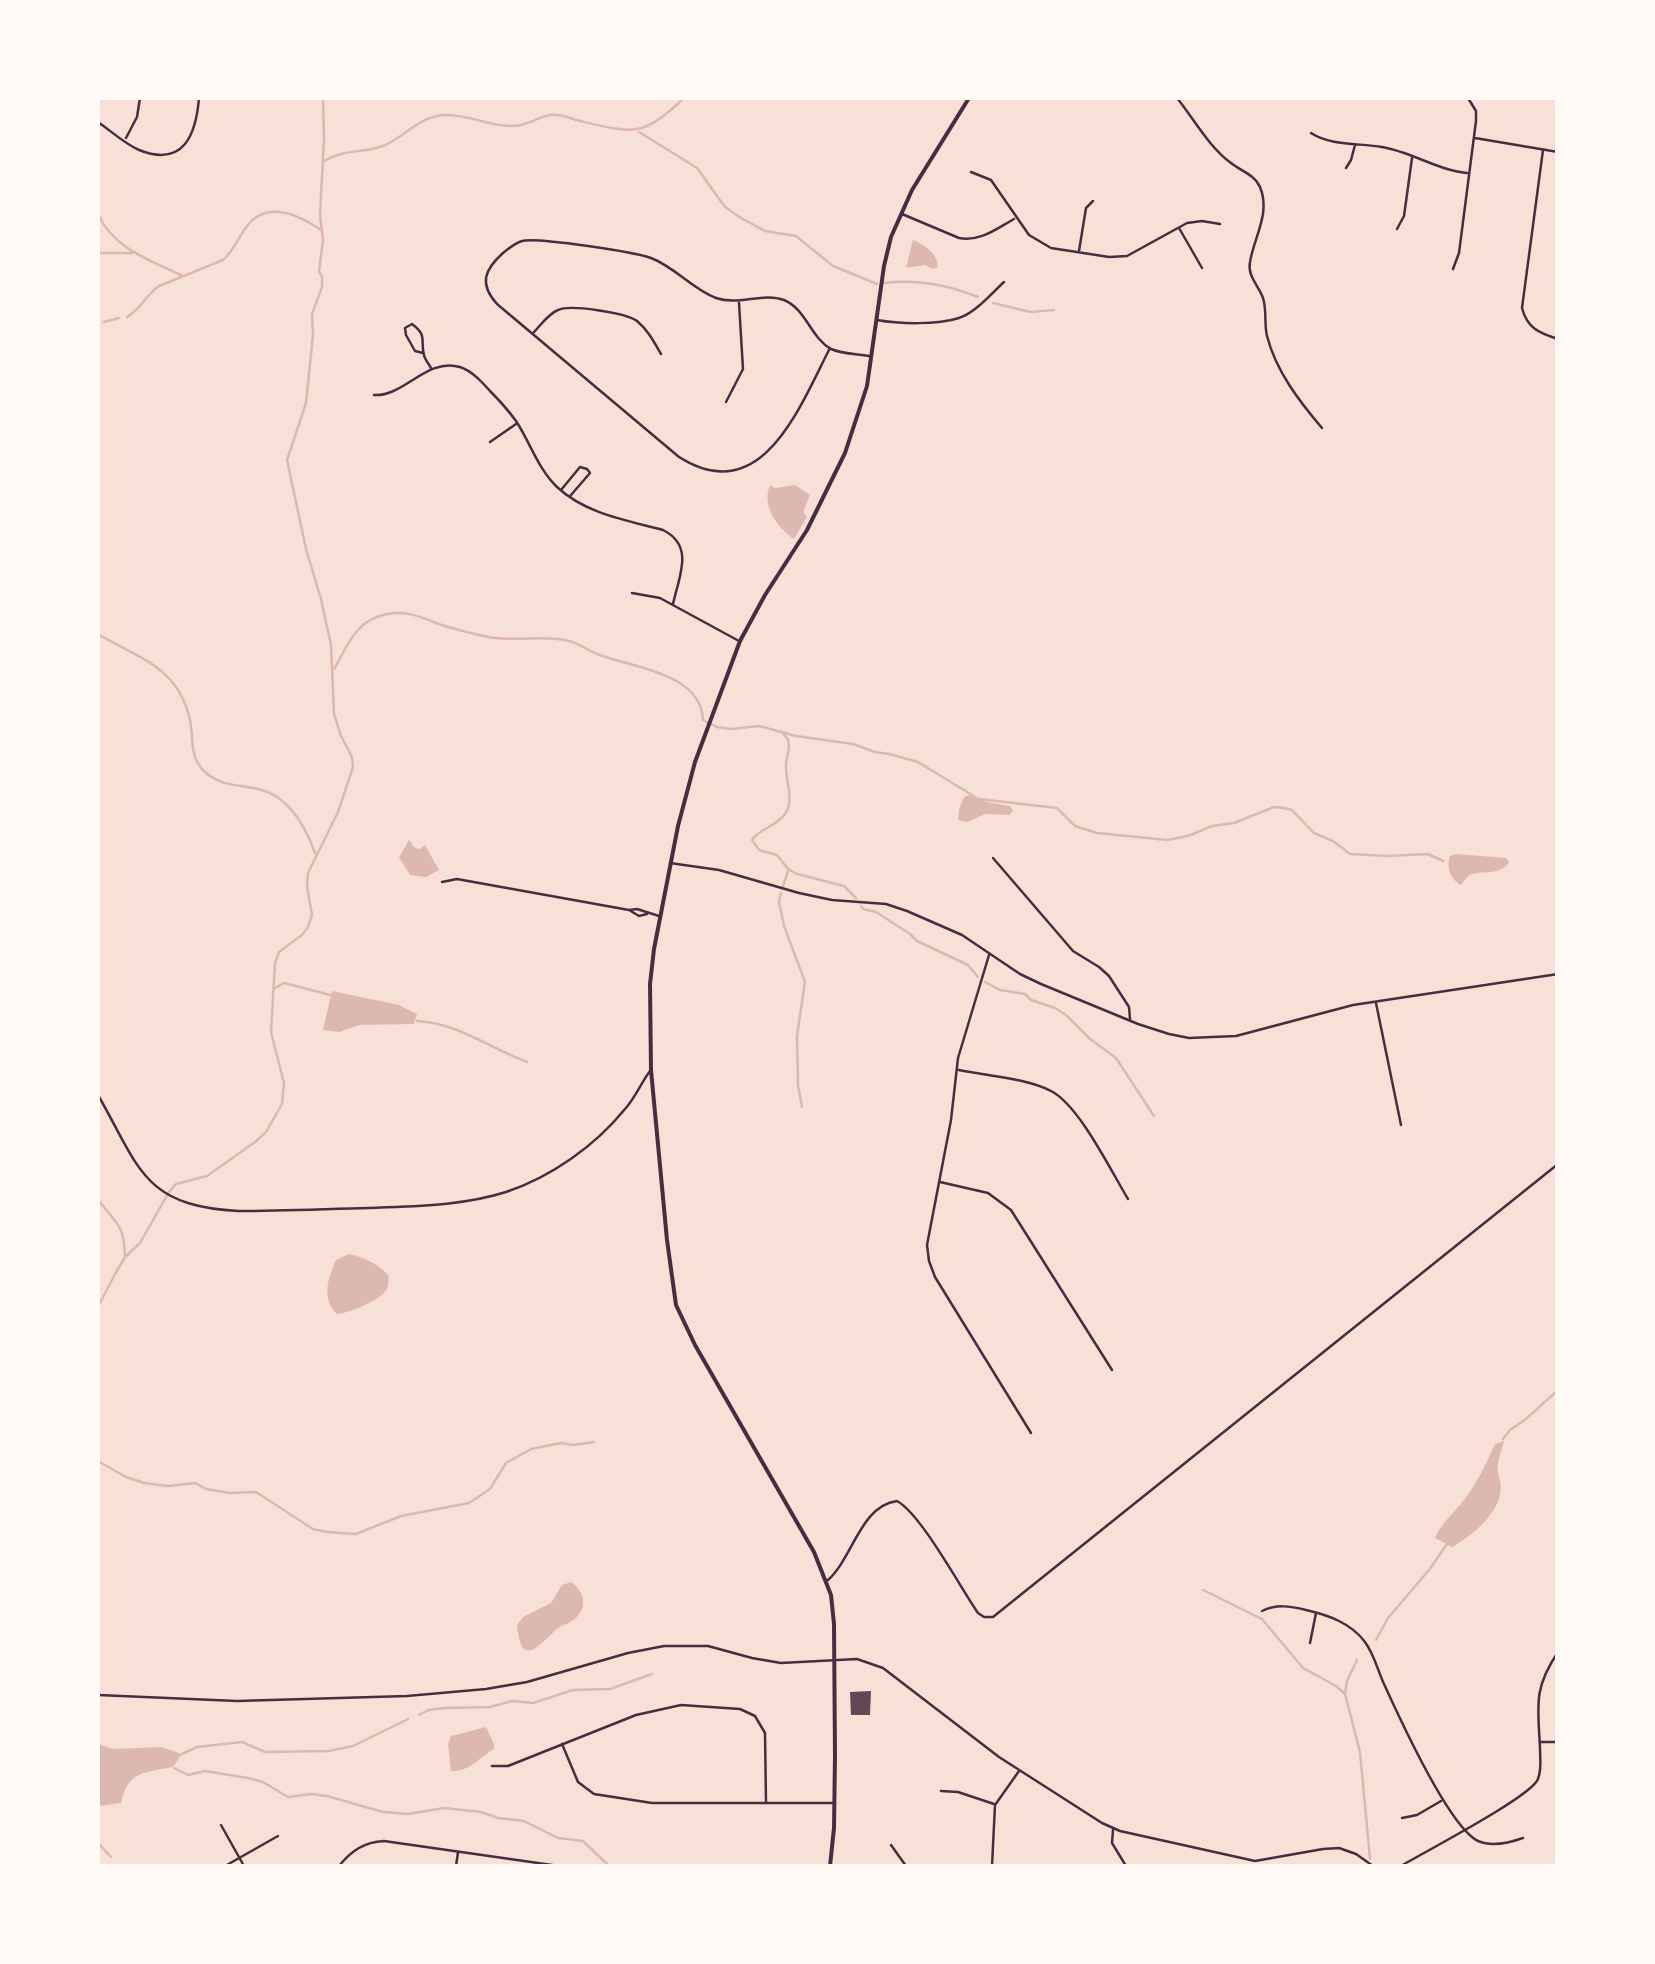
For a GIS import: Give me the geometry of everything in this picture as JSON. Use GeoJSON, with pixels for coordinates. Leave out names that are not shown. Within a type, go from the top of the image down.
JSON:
{"type":"FeatureCollection","features":[{"type":"Feature","properties":{"kind":"street"},"geometry":{"type":"LineString","coordinates":[[125,141],[137,117],[140,98]]}},
{"type":"Feature","properties":{"kind":"street"},"geometry":{"type":"LineString","coordinates":[[98,122],[139,150],[164,154],[181,149],[193,134],[200,98]]}},
{"type":"Feature","properties":{"kind":"street"},"geometry":{"type":"LineString","coordinates":[[830,1866],[835,1803],[834,1612],[827,1581],[814,1552],[676,1305],[651,1070],[650,984],[685,793],[706,731],[740,642],[836,473],[862,407],[887,254],[900,213],[969,98]]}},
{"type":"Feature","properties":{"kind":"street"},"geometry":{"type":"LineString","coordinates":[[1177,98],[1222,155],[1256,180],[1261,190],[1262,222],[1250,272],[1263,299],[1266,334],[1278,366],[1322,428]]}},
{"type":"Feature","properties":{"kind":"street"},"geometry":{"type":"LineString","coordinates":[[1453,269],[1459,253],[1474,138],[1476,111],[1468,98]]}},
{"type":"Feature","properties":{"kind":"street"},"geometry":{"type":"LineString","coordinates":[[1311,133],[1324,140],[1394,150],[1440,168],[1469,174]]}},
{"type":"Feature","properties":{"kind":"street"},"geometry":{"type":"LineString","coordinates":[[1474,138],[1558,152]]}},
{"type":"Feature","properties":{"kind":"street"},"geometry":{"type":"LineString","coordinates":[[1346,168],[1355,144]]}},
{"type":"Feature","properties":{"kind":"street"},"geometry":{"type":"LineString","coordinates":[[1542,150],[1522,308],[1526,322],[1536,331],[1558,339]]}},
{"type":"Feature","properties":{"kind":"street"},"geometry":{"type":"LineString","coordinates":[[1397,229],[1404,216],[1412,156]]}},
{"type":"Feature","properties":{"kind":"street"},"geometry":{"type":"LineString","coordinates":[[971,172],[992,180],[1029,235],[1043,244],[1079,252],[1127,256],[1179,226],[1202,220],[1220,224]]}},
{"type":"Feature","properties":{"kind":"street"},"geometry":{"type":"LineString","coordinates":[[1079,252],[1086,208],[1093,202]]}},
{"type":"Feature","properties":{"kind":"street"},"geometry":{"type":"LineString","coordinates":[[900,213],[968,240],[982,237],[1016,218]]}},
{"type":"Feature","properties":{"kind":"street"},"geometry":{"type":"LineString","coordinates":[[1179,226],[1202,268]]}},
{"type":"Feature","properties":{"kind":"street"},"geometry":{"type":"LineString","coordinates":[[830,348],[768,454],[744,468],[714,471],[679,457],[497,304],[488,294],[486,282],[490,265],[506,250],[526,240],[648,256],[711,296],[738,301],[772,298],[790,303],[830,348],[870,356]]}},
{"type":"Feature","properties":{"kind":"street"},"geometry":{"type":"LineString","coordinates":[[876,320],[902,324],[960,318],[1004,282]]}},
{"type":"Feature","properties":{"kind":"street"},"geometry":{"type":"LineString","coordinates":[[726,402],[743,369],[738,301]]}},
{"type":"Feature","properties":{"kind":"street"},"geometry":{"type":"LineString","coordinates":[[533,333],[558,310],[566,308],[629,316],[640,323],[661,354]]}},
{"type":"Feature","properties":{"kind":"street"},"geometry":{"type":"LineString","coordinates":[[423,353],[415,352],[406,335],[405,328],[412,324],[425,342],[423,353],[432,369]]}},
{"type":"Feature","properties":{"kind":"street"},"geometry":{"type":"LineString","coordinates":[[374,396],[383,396],[432,369],[458,366],[471,373],[518,424],[545,472],[561,490],[593,512],[673,535],[684,556],[674,604]]}},
{"type":"Feature","properties":{"kind":"street"},"geometry":{"type":"LineString","coordinates":[[490,442],[518,424]]}},
{"type":"Feature","properties":{"kind":"street"},"geometry":{"type":"LineString","coordinates":[[561,490],[580,467],[587,469],[590,473],[570,496]]}},
{"type":"Feature","properties":{"kind":"street"},"geometry":{"type":"LineString","coordinates":[[632,593],[652,595],[674,604],[740,642]]}},
{"type":"Feature","properties":{"kind":"street"},"geometry":{"type":"LineString","coordinates":[[993,858],[1073,951],[1108,976],[1129,1007],[1130,1021]]}},
{"type":"Feature","properties":{"kind":"street"},"geometry":{"type":"LineString","coordinates":[[670,864],[719,870],[816,896],[894,906],[950,928],[1041,984],[1130,1021],[1189,1038],[1222,1038],[1376,1001],[1558,974]]}},
{"type":"Feature","properties":{"kind":"street"},"geometry":{"type":"LineString","coordinates":[[442,882],[457,879],[629,910],[637,908],[660,916]]}},
{"type":"Feature","properties":{"kind":"street"},"geometry":{"type":"LineString","coordinates":[[990,954],[960,1048],[951,1120],[927,1245],[930,1266],[1031,1434]]}},
{"type":"Feature","properties":{"kind":"street"},"geometry":{"type":"LineString","coordinates":[[1376,1001],[1401,1125]]}},
{"type":"Feature","properties":{"kind":"street"},"geometry":{"type":"LineString","coordinates":[[956,1069],[1034,1085],[1061,1098],[1077,1116],[1128,1199]]}},
{"type":"Feature","properties":{"kind":"street"},"geometry":{"type":"LineString","coordinates":[[98,1095],[136,1167],[174,1197],[214,1209],[406,1206],[496,1194],[535,1180],[584,1148],[625,1110],[651,1070]]}},
{"type":"Feature","properties":{"kind":"street"},"geometry":{"type":"LineString","coordinates":[[827,1581],[868,1521],[889,1502],[897,1501],[908,1508],[978,1613],[993,1617],[1558,1164]]}},
{"type":"Feature","properties":{"kind":"street"},"geometry":{"type":"LineString","coordinates":[[940,1182],[988,1193],[1011,1210],[1112,1370]]}},
{"type":"Feature","properties":{"kind":"street"},"geometry":{"type":"LineString","coordinates":[[1262,1612],[1292,1606],[1334,1618],[1350,1628],[1366,1643],[1443,1800],[1464,1830],[1475,1840],[1488,1844],[1522,1838]]}},
{"type":"Feature","properties":{"kind":"street"},"geometry":{"type":"LineString","coordinates":[[1310,1642],[1316,1612]]}},
{"type":"Feature","properties":{"kind":"street"},"geometry":{"type":"LineString","coordinates":[[98,1695],[236,1701],[424,1695],[527,1682],[664,1646],[708,1646],[781,1663],[834,1658],[862,1660],[883,1668],[1019,1771],[1113,1828],[1249,1861],[1339,1848],[1373,1866]]}},
{"type":"Feature","properties":{"kind":"street"},"geometry":{"type":"LineString","coordinates":[[1401,1866],[1534,1786],[1540,1772],[1538,1691],[1558,1652]]}},
{"type":"Feature","properties":{"kind":"street"},"geometry":{"type":"LineString","coordinates":[[492,1766],[508,1766],[633,1716],[681,1706],[744,1710],[758,1719],[766,1733],[766,1803]]}},
{"type":"Feature","properties":{"kind":"street"},"geometry":{"type":"LineString","coordinates":[[1540,1742],[1558,1742]]}},
{"type":"Feature","properties":{"kind":"street"},"geometry":{"type":"LineString","coordinates":[[562,1744],[578,1782],[594,1794],[652,1802],[835,1803]]}},
{"type":"Feature","properties":{"kind":"street"},"geometry":{"type":"LineString","coordinates":[[992,1866],[995,1805],[1019,1771]]}},
{"type":"Feature","properties":{"kind":"street"},"geometry":{"type":"LineString","coordinates":[[940,1791],[958,1792],[995,1805]]}},
{"type":"Feature","properties":{"kind":"street"},"geometry":{"type":"LineString","coordinates":[[1402,1818],[1417,1815],[1443,1800]]}},
{"type":"Feature","properties":{"kind":"street"},"geometry":{"type":"LineString","coordinates":[[221,1826],[244,1866]]}},
{"type":"Feature","properties":{"kind":"street"},"geometry":{"type":"LineString","coordinates":[[1113,1828],[1112,1843],[1126,1866]]}},
{"type":"Feature","properties":{"kind":"street"},"geometry":{"type":"LineString","coordinates":[[225,1866],[278,1836]]}},
{"type":"Feature","properties":{"kind":"street"},"geometry":{"type":"LineString","coordinates":[[339,1866],[355,1850],[376,1841],[559,1866]]}},
{"type":"Feature","properties":{"kind":"street"},"geometry":{"type":"LineString","coordinates":[[891,1844],[906,1866]]}},
{"type":"Feature","properties":{"kind":"street"},"geometry":{"type":"LineString","coordinates":[[456,1866],[458,1850]]}},
{"type":"Feature","properties":{"kind":"street"},"geometry":{"type":"LineString","coordinates":[[511,1866],[512,1858]]}},
{"type":"Feature","properties":{"kind":"shaded area"},"geometry":{"type":"Polygon","coordinates":[[[913,240],[930,250],[938,267],[906,268],[913,240]]]}},
{"type":"Feature","properties":{"kind":"shaded area"},"geometry":{"type":"Polygon","coordinates":[[[770,485],[795,485],[810,495],[803,512],[807,517],[794,539],[772,515],[768,501],[770,485]]]}},
{"type":"Feature","properties":{"kind":"shaded area"},"geometry":{"type":"Polygon","coordinates":[[[972,794],[986,802],[1010,806],[1013,811],[1009,815],[985,814],[967,822],[958,820],[964,797],[972,794]]]}},
{"type":"Feature","properties":{"kind":"shaded area"},"geometry":{"type":"Polygon","coordinates":[[[409,840],[415,848],[425,845],[439,870],[426,877],[410,875],[399,857],[409,840]]]}},
{"type":"Feature","properties":{"kind":"shaded area"},"geometry":{"type":"Polygon","coordinates":[[[1450,856],[1506,858],[1509,862],[1496,871],[1469,875],[1461,885],[1449,869],[1450,856]]]}},
{"type":"Feature","properties":{"kind":"shaded area"},"geometry":{"type":"Polygon","coordinates":[[[332,991],[399,1005],[417,1014],[414,1024],[360,1025],[339,1032],[323,1030],[332,991]]]}},
{"type":"Feature","properties":{"kind":"shaded area"},"geometry":{"type":"Polygon","coordinates":[[[349,1254],[380,1268],[389,1276],[388,1285],[375,1300],[337,1314],[329,1302],[329,1281],[336,1260],[349,1254]]]}},
{"type":"Feature","properties":{"kind":"shaded area"},"geometry":{"type":"Polygon","coordinates":[[[1504,1441],[1498,1464],[1501,1492],[1493,1511],[1474,1532],[1452,1547],[1435,1538],[1473,1487],[1495,1444],[1504,1441]]]}},
{"type":"Feature","properties":{"kind":"shaded area"},"geometry":{"type":"Polygon","coordinates":[[[571,1582],[582,1596],[581,1612],[532,1650],[522,1647],[517,1625],[523,1617],[551,1603],[562,1585],[571,1582]]]}},
{"type":"Feature","properties":{"kind":"shaded area"},"geometry":{"type":"Polygon","coordinates":[[[486,1727],[494,1749],[469,1767],[451,1771],[451,1736],[486,1727]]]}},
{"type":"Feature","properties":{"kind":"shaded area"},"geometry":{"type":"Polygon","coordinates":[[[98,1744],[113,1749],[161,1747],[182,1754],[173,1767],[133,1779],[121,1803],[98,1806],[98,1744]]]}},
{"type":"Feature","properties":{"kind":"building"},"geometry":{"type":"Polygon","coordinates":[[[871,1691],[870,1715],[851,1715],[850,1692],[871,1691]]]}},
{"type":"Feature","properties":{"kind":"waterway"},"geometry":{"type":"LineString","coordinates":[[98,1307],[125,1257],[140,1243],[176,1184],[207,1176],[255,1142],[266,1132],[282,1104],[284,1083],[271,1032],[275,963],[279,952],[308,927],[312,915],[308,873],[338,812],[353,767],[334,714],[331,645],[287,460],[306,403],[312,314],[322,287],[319,271],[323,240],[323,98]]}},
{"type":"Feature","properties":{"kind":"waterway"},"geometry":{"type":"LineString","coordinates":[[324,161],[383,146],[436,116],[454,115],[512,126],[558,115],[626,130],[658,120],[684,98]]}},
{"type":"Feature","properties":{"kind":"waterway"},"geometry":{"type":"LineString","coordinates":[[1554,98],[1558,99]]}},
{"type":"Feature","properties":{"kind":"waterway"},"geometry":{"type":"LineString","coordinates":[[639,132],[697,168],[725,207],[741,218],[765,231],[796,236],[833,266],[877,284]]}},
{"type":"Feature","properties":{"kind":"waterway"},"geometry":{"type":"LineString","coordinates":[[127,317],[159,286],[223,260],[255,218],[283,213],[321,230]]}},
{"type":"Feature","properties":{"kind":"waterway"},"geometry":{"type":"LineString","coordinates":[[98,214],[122,244],[181,275]]}},
{"type":"Feature","properties":{"kind":"waterway"},"geometry":{"type":"LineString","coordinates":[[98,253],[132,253]]}},
{"type":"Feature","properties":{"kind":"waterway"},"geometry":{"type":"LineString","coordinates":[[885,283],[933,284],[978,297]]}},
{"type":"Feature","properties":{"kind":"waterway"},"geometry":{"type":"LineString","coordinates":[[993,303],[1030,312],[1054,310]]}},
{"type":"Feature","properties":{"kind":"waterway"},"geometry":{"type":"LineString","coordinates":[[104,322],[119,318]]}},
{"type":"Feature","properties":{"kind":"waterway"},"geometry":{"type":"LineString","coordinates":[[334,669],[362,626],[393,613],[414,615],[488,637],[565,640],[678,682],[699,704],[703,720],[717,727],[759,726],[853,744],[918,762],[972,795]]}},
{"type":"Feature","properties":{"kind":"waterway"},"geometry":{"type":"LineString","coordinates":[[98,634],[155,666],[176,687],[190,720],[194,754],[204,771],[218,780],[262,790],[281,800],[302,824],[315,853]]}},
{"type":"Feature","properties":{"kind":"waterway"},"geometry":{"type":"LineString","coordinates":[[783,733],[789,743],[788,809],[752,840],[759,850],[777,855],[788,869],[844,886],[856,898]]}},
{"type":"Feature","properties":{"kind":"waterway"},"geometry":{"type":"LineString","coordinates":[[979,799],[1057,808],[1075,826],[1097,833],[1167,840],[1234,823],[1274,807],[1284,808],[1292,810],[1314,833],[1350,854],[1428,854],[1443,861]]}},
{"type":"Feature","properties":{"kind":"waterway"},"geometry":{"type":"LineString","coordinates":[[783,886],[788,871]]}},
{"type":"Feature","properties":{"kind":"waterway"},"geometry":{"type":"LineString","coordinates":[[781,893],[784,926],[805,982],[797,1036],[802,1107]]}},
{"type":"Feature","properties":{"kind":"waterway"},"geometry":{"type":"LineString","coordinates":[[861,906],[917,941],[968,965],[978,977]]}},
{"type":"Feature","properties":{"kind":"waterway"},"geometry":{"type":"LineString","coordinates":[[985,982],[1000,990],[1025,994],[1066,1015],[1116,1058],[1154,1116]]}},
{"type":"Feature","properties":{"kind":"waterway"},"geometry":{"type":"LineString","coordinates":[[275,988],[284,983],[334,996]]}},
{"type":"Feature","properties":{"kind":"waterway"},"geometry":{"type":"LineString","coordinates":[[417,1021],[460,1031],[527,1062]]}},
{"type":"Feature","properties":{"kind":"waterway"},"geometry":{"type":"LineString","coordinates":[[98,1199],[118,1224],[125,1256]]}},
{"type":"Feature","properties":{"kind":"waterway"},"geometry":{"type":"LineString","coordinates":[[1503,1439],[1558,1390]]}},
{"type":"Feature","properties":{"kind":"waterway"},"geometry":{"type":"LineString","coordinates":[[98,1461],[144,1483],[195,1483],[230,1493],[256,1492],[313,1529],[356,1534],[401,1516],[469,1503],[490,1489],[506,1463],[531,1449],[594,1442]]}},
{"type":"Feature","properties":{"kind":"waterway"},"geometry":{"type":"LineString","coordinates":[[1376,1640],[1388,1618],[1447,1544]]}},
{"type":"Feature","properties":{"kind":"waterway"},"geometry":{"type":"LineString","coordinates":[[1203,1590],[1262,1619],[1303,1668],[1344,1693]]}},
{"type":"Feature","properties":{"kind":"waterway"},"geometry":{"type":"LineString","coordinates":[[1357,1660],[1345,1694],[1360,1752],[1370,1859]]}},
{"type":"Feature","properties":{"kind":"waterway"},"geometry":{"type":"LineString","coordinates":[[419,1715],[428,1710],[490,1707],[512,1701],[533,1703],[573,1690],[610,1689],[652,1674]]}},
{"type":"Feature","properties":{"kind":"waterway"},"geometry":{"type":"LineString","coordinates":[[182,1754],[197,1747],[242,1742],[265,1752],[329,1751],[353,1746],[408,1719]]}},
{"type":"Feature","properties":{"kind":"waterway"},"geometry":{"type":"LineString","coordinates":[[174,1768],[188,1775],[205,1771],[248,1778],[288,1797],[327,1796],[383,1812],[408,1814],[444,1808],[524,1821],[558,1838],[583,1841],[609,1866]]}},
{"type":"Feature","properties":{"kind":"waterway"},"geometry":{"type":"LineString","coordinates":[[98,1843],[111,1857]]}},
{"type":"Feature","properties":{"kind":"waterway"},"geometry":{"type":"LineString","coordinates":[[1549,1866],[1558,1866]]}}]}
